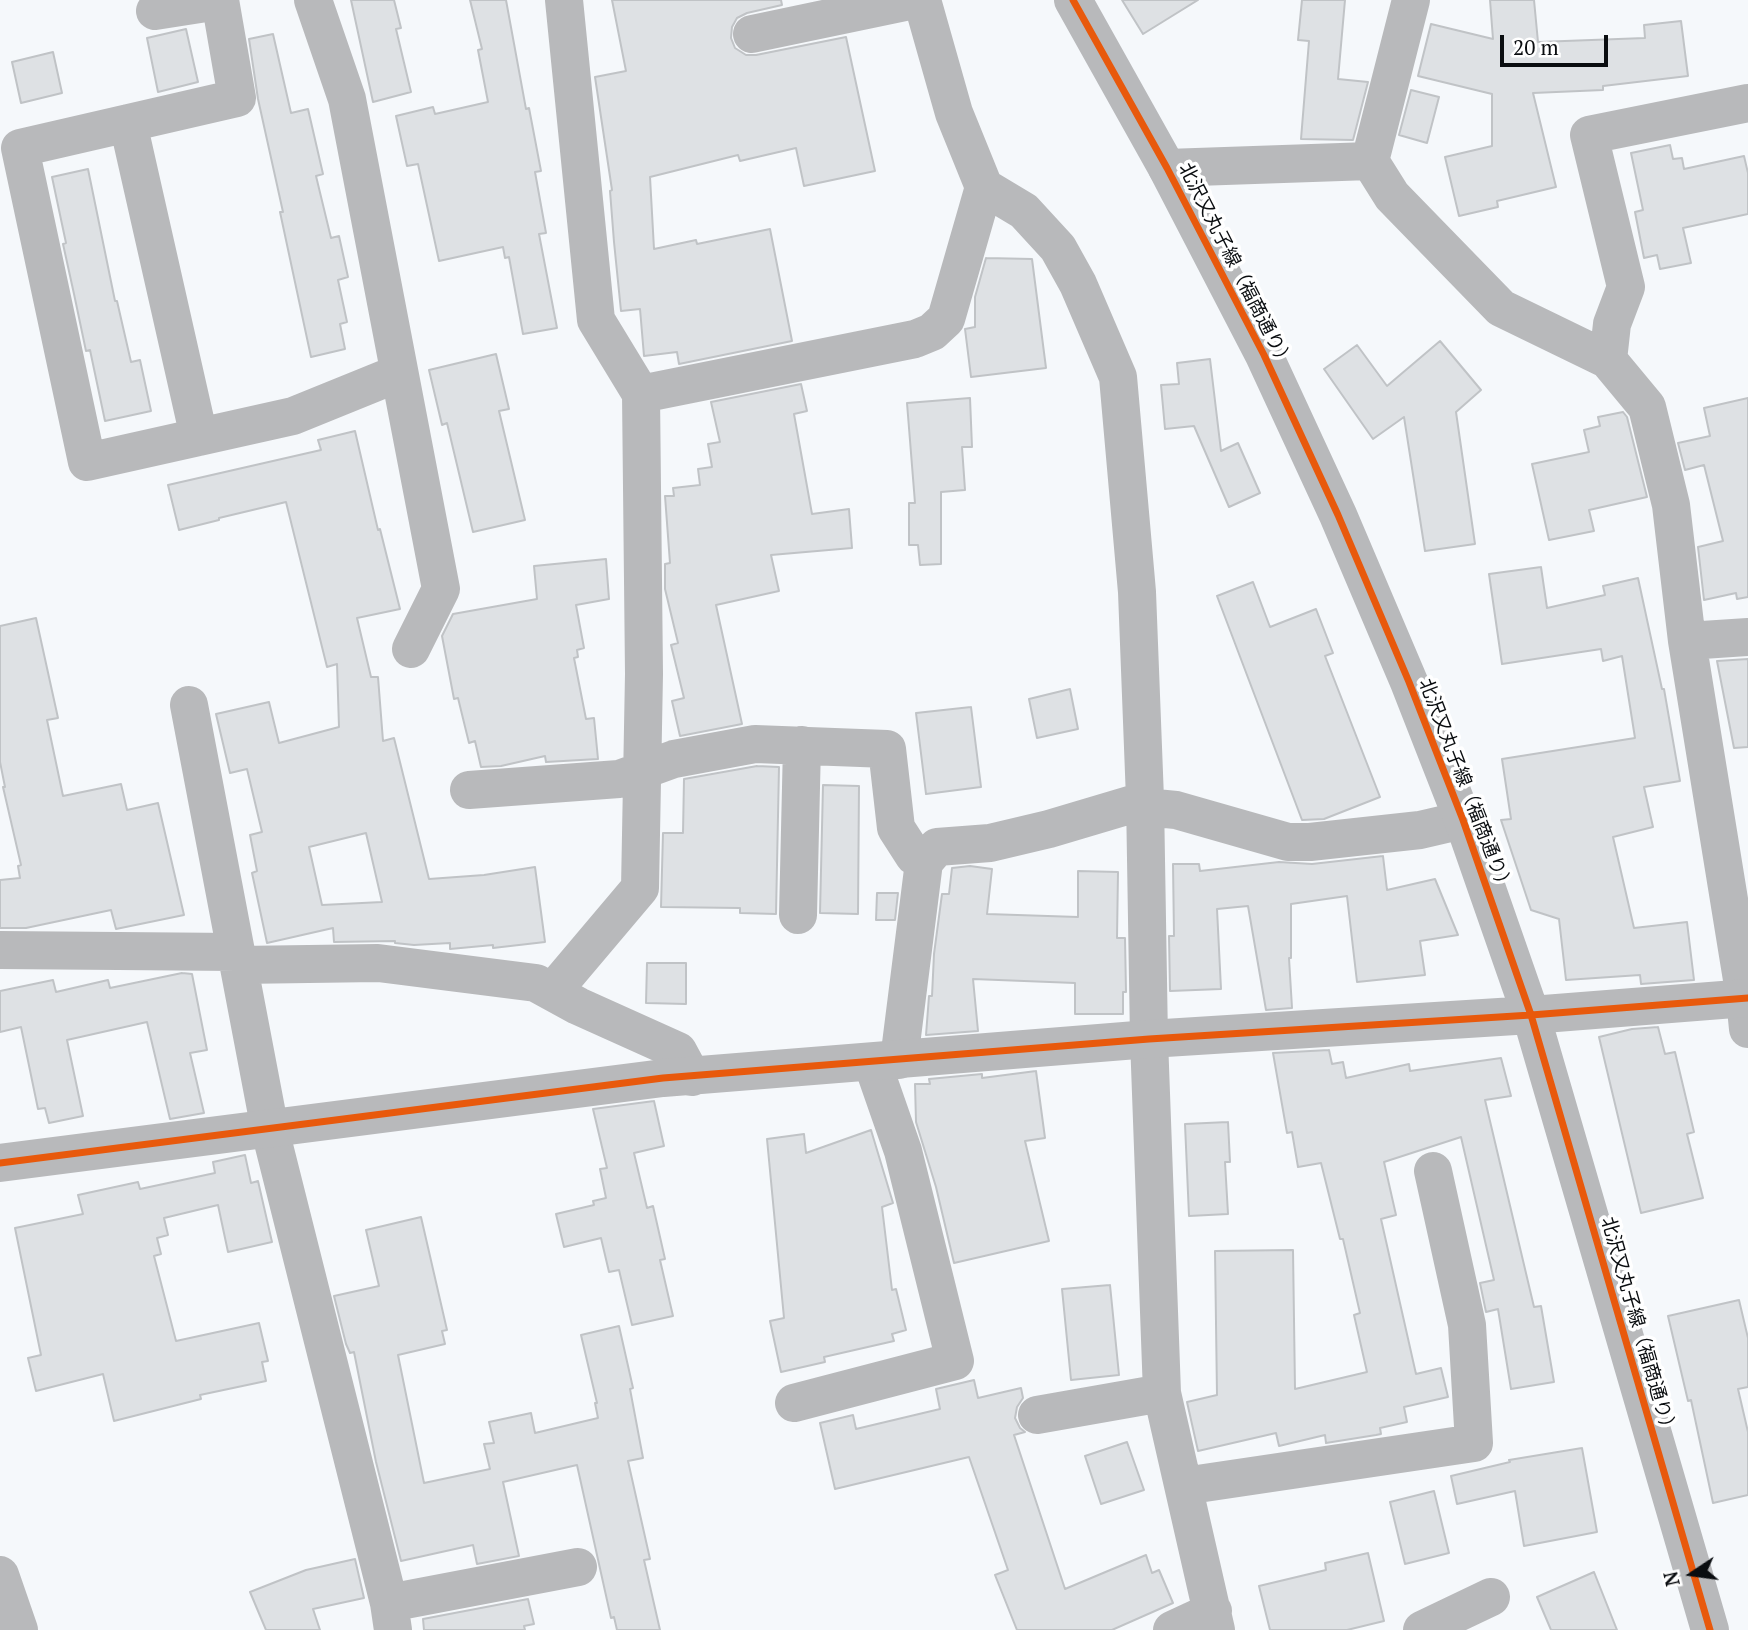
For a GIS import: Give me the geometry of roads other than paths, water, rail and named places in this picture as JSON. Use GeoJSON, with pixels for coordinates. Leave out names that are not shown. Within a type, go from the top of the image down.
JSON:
{"type":"FeatureCollection","features":[{"type":"Feature","properties":{"kind":"street"},"geometry":{"type":"LineString","coordinates":[[155,11],[219,0],[237,98],[20,148],[87,462],[293,416],[399,373]]}},
{"type":"Feature","properties":{"kind":"street"},"geometry":{"type":"LineString","coordinates":[[313,0],[346,99],[441,589],[411,649]]}},
{"type":"Feature","properties":{"kind":"street"},"geometry":{"type":"LineString","coordinates":[[552,991],[640,888],[643,772],[641,394],[596,320],[564,0]]}},
{"type":"Feature","properties":{"kind":"street"},"geometry":{"type":"LineString","coordinates":[[752,34],[915,0]]}},
{"type":"Feature","properties":{"kind":"street"},"geometry":{"type":"LineString","coordinates":[[922,0],[954,113],[984,187],[1024,211],[1058,248],[1078,284],[1118,377],[1137,592],[1162,1393],[1214,1621],[1172,1630]]}},
{"type":"Feature","properties":{"kind":"street","name":"北沢又丸子線（福商通り）"},"geometry":{"type":"LineString","coordinates":[[1073,0],[1167,168],[1264,355],[1332,503],[1409,682],[1464,820],[1531,1015],[1710,1630]]}},
{"type":"Feature","properties":{"kind":"street"},"geometry":{"type":"LineString","coordinates":[[0,1163],[663,1078],[1149,1039],[1531,1015],[1747,1008],[1735,860],[1687,641],[1671,505],[1647,407],[1608,360],[1501,308],[1392,196],[1370,161],[1411,0]]}},
{"type":"Feature","properties":{"kind":"street"},"geometry":{"type":"LineString","coordinates":[[1608,360],[1612,324],[1626,286],[1589,135],[1748,103]]}},
{"type":"Feature","properties":{"kind":"street"},"geometry":{"type":"LineString","coordinates":[[128,123],[199,437]]}},
{"type":"Feature","properties":{"kind":"street"},"geometry":{"type":"LineString","coordinates":[[1167,168],[1370,161]]}},
{"type":"Feature","properties":{"kind":"street"},"geometry":{"type":"LineString","coordinates":[[641,394],[915,339],[932,332],[946,319],[984,187]]}},
{"type":"Feature","properties":{"kind":"street"},"geometry":{"type":"LineString","coordinates":[[1687,641],[1748,637]]}},
{"type":"Feature","properties":{"kind":"street"},"geometry":{"type":"LineString","coordinates":[[189,705],[270,1129],[391,1616],[578,1567]]}},
{"type":"Feature","properties":{"kind":"street"},"geometry":{"type":"LineString","coordinates":[[469,790],[619,779],[674,759],[755,744],[887,749],[896,828],[914,856],[924,862]]}},
{"type":"Feature","properties":{"kind":"street"},"geometry":{"type":"LineString","coordinates":[[798,915],[802,745]]}},
{"type":"Feature","properties":{"kind":"street"},"geometry":{"type":"LineString","coordinates":[[794,1403],[956,1361],[903,1152],[886,1061],[924,862],[937,847],[990,843],[1133,804],[1176,810],[1288,842],[1420,830],[1464,820]]}},
{"type":"Feature","properties":{"kind":"street"},"geometry":{"type":"LineString","coordinates":[[0,950],[378,963],[536,983],[627,1029],[678,1051],[692,1077]]}},
{"type":"Feature","properties":{"kind":"street"},"geometry":{"type":"LineString","coordinates":[[1184,1486],[1474,1443],[1467,1325],[1433,1171]]}},
{"type":"Feature","properties":{"kind":"street"},"geometry":{"type":"LineString","coordinates":[[1037,1415],[1162,1393]]}},
{"type":"Feature","properties":{"kind":"street"},"geometry":{"type":"LineString","coordinates":[[0,1575],[19,1630]]}},
{"type":"Feature","properties":{"kind":"street"},"geometry":{"type":"LineString","coordinates":[[1422,1630],[1491,1597]]}}]}
